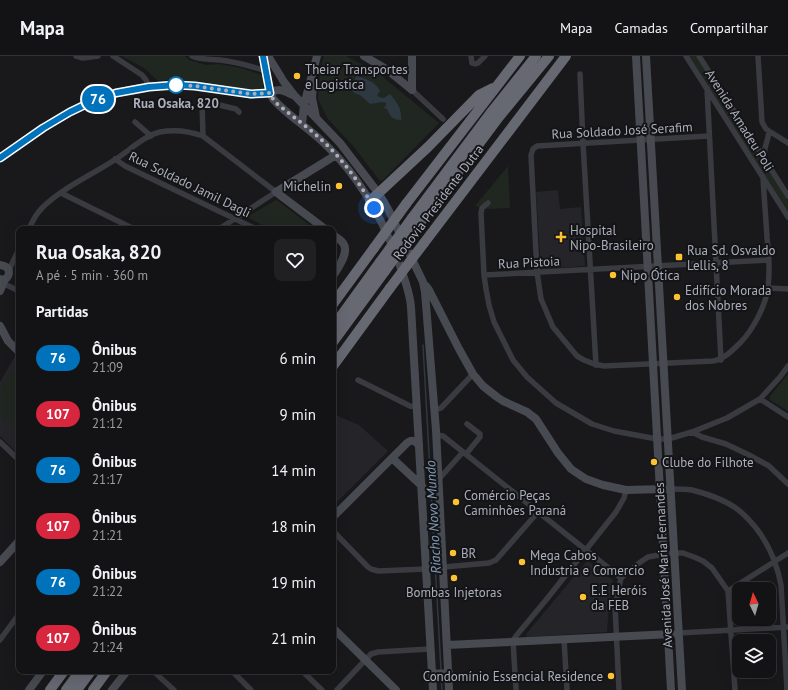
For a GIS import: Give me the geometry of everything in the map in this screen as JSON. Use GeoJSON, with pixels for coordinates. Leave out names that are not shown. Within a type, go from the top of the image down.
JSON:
{"type":"FeatureCollection","features":[{"type":"Feature","properties":{"kind":"highway","name":"Rodovia Presidente Dutra"},"geometry":{"type":"LineString","coordinates":[[336,300],[406,204],[520,56]]}},
{"type":"Feature","properties":{"kind":"highway","name":"Rodovia Presidente Dutra"},"geometry":{"type":"LineString","coordinates":[[336,337],[412,218],[492,111],[536,56]]}},
{"type":"Feature","properties":{"kind":"highway","name":"Rodovia Presidente Dutra"},"geometry":{"type":"LineString","coordinates":[[336,322],[382,266],[417,227],[549,56]]}},
{"type":"Feature","properties":{"kind":"highway","name":"Rodovia Presidente Dutra"},"geometry":{"type":"LineString","coordinates":[[336,362],[390,288],[566,56]]}},
{"type":"Feature","properties":{"kind":"highway"},"geometry":{"type":"LineString","coordinates":[[370,201],[428,147],[479,95],[496,86]]}},
{"type":"Feature","properties":{"kind":"highway"},"geometry":{"type":"LineString","coordinates":[[50,690],[62,674]]}},
{"type":"Feature","properties":{"kind":"highway"},"geometry":{"type":"LineString","coordinates":[[66,690],[78,674]]}},
{"type":"Feature","properties":{"kind":"highway"},"geometry":{"type":"LineString","coordinates":[[77,690],[89,674]]}},
{"type":"Feature","properties":{"kind":"highway"},"geometry":{"type":"LineString","coordinates":[[93,690],[105,674]]}},
{"type":"Feature","properties":{"kind":"main road"},"geometry":{"type":"LineString","coordinates":[[263,56],[270,93],[275,102],[329,147],[366,193],[395,254],[410,300],[422,486],[430,649],[434,674],[433,690]]}},
{"type":"Feature","properties":{"kind":"main road"},"geometry":{"type":"LineString","coordinates":[[268,56],[294,95],[340,143],[379,194],[388,209],[423,282],[429,290],[464,358],[473,374],[483,386],[503,401],[527,412],[536,419],[558,453],[571,469],[586,479],[603,486],[626,490],[671,489]]}},
{"type":"Feature","properties":{"kind":"main road"},"geometry":{"type":"LineString","coordinates":[[302,124],[304,105],[317,56]]}},
{"type":"Feature","properties":{"kind":"main road"},"geometry":{"type":"LineString","coordinates":[[364,56],[386,69],[412,90]]}},
{"type":"Feature","properties":{"kind":"main road"},"geometry":{"type":"LineString","coordinates":[[412,56],[412,90]]}},
{"type":"Feature","properties":{"kind":"main road","name":"Avenida José Maria Fernandes"},"geometry":{"type":"LineString","coordinates":[[636,56],[671,690]]}},
{"type":"Feature","properties":{"kind":"main road","name":"Avenida José Maria Fernandes"},"geometry":{"type":"LineString","coordinates":[[646,56],[682,690]]}},
{"type":"Feature","properties":{"kind":"main road"},"geometry":{"type":"LineString","coordinates":[[313,72],[312,98],[316,118]]}},
{"type":"Feature","properties":{"kind":"main road"},"geometry":{"type":"LineString","coordinates":[[0,158],[43,128],[70,112],[93,101],[116,93],[149,87],[176,85],[195,86],[251,94],[270,93],[279,90],[294,95]]}},
{"type":"Feature","properties":{"kind":"main road"},"geometry":{"type":"LineString","coordinates":[[317,137],[326,135],[329,131]]}},
{"type":"Feature","properties":{"kind":"main road"},"geometry":{"type":"LineString","coordinates":[[321,226],[276,192],[336,155],[341,155],[349,165],[358,166]]}},
{"type":"Feature","properties":{"kind":"main road"},"geometry":{"type":"LineString","coordinates":[[336,237],[344,244],[346,251],[336,270]]}},
{"type":"Feature","properties":{"kind":"main road"},"geometry":{"type":"LineString","coordinates":[[2,283],[9,275],[3,267]]}},
{"type":"Feature","properties":{"kind":"main road"},"geometry":{"type":"LineString","coordinates":[[423,282],[437,435],[449,690]]}},
{"type":"Feature","properties":{"kind":"main road"},"geometry":{"type":"LineString","coordinates":[[0,326],[8,341],[16,350]]}},
{"type":"Feature","properties":{"kind":"main road"},"geometry":{"type":"LineString","coordinates":[[336,514],[410,441],[414,441],[419,444]]}},
{"type":"Feature","properties":{"kind":"main road"},"geometry":{"type":"LineString","coordinates":[[392,458],[422,486]]}},
{"type":"Feature","properties":{"kind":"main road"},"geometry":{"type":"LineString","coordinates":[[0,562],[16,544]]}},
{"type":"Feature","properties":{"kind":"main road"},"geometry":{"type":"LineString","coordinates":[[336,631],[396,690]]}},
{"type":"Feature","properties":{"kind":"main road"},"geometry":{"type":"LineString","coordinates":[[447,645],[679,633]]}},
{"type":"Feature","properties":{"kind":"main road"},"geometry":{"type":"LineString","coordinates":[[434,674],[447,673]]}},
{"type":"Feature","properties":{"kind":"main road"},"geometry":{"type":"LineString","coordinates":[[28,690],[41,674]]}},
{"type":"Feature","properties":{"kind":"main road"},"geometry":{"type":"LineString","coordinates":[[112,690],[124,674]]}},
{"type":"Feature","properties":{"kind":"street"},"geometry":{"type":"LineString","coordinates":[[76,56],[83,58],[98,56]]}},
{"type":"Feature","properties":{"kind":"street"},"geometry":{"type":"LineString","coordinates":[[113,56],[142,75],[149,87]]}},
{"type":"Feature","properties":{"kind":"street"},"geometry":{"type":"LineString","coordinates":[[192,56],[196,58],[241,63],[266,72]]}},
{"type":"Feature","properties":{"kind":"street"},"geometry":{"type":"LineString","coordinates":[[471,56],[472,63],[475,64],[485,56]]}},
{"type":"Feature","properties":{"kind":"street","name":"Avenida Amadeu Poli"},"geometry":{"type":"LineString","coordinates":[[686,56],[788,217]]}},
{"type":"Feature","properties":{"kind":"street","name":"Avenida Amadeu Poli"},"geometry":{"type":"LineString","coordinates":[[699,56],[788,196]]}},
{"type":"Feature","properties":{"kind":"street"},"geometry":{"type":"LineString","coordinates":[[758,56],[762,122],[769,131],[788,143]]}},
{"type":"Feature","properties":{"kind":"street"},"geometry":{"type":"LineString","coordinates":[[580,74],[596,365]]}},
{"type":"Feature","properties":{"kind":"street"},"geometry":{"type":"LineString","coordinates":[[707,88],[720,360]]}},
{"type":"Feature","properties":{"kind":"street"},"geometry":{"type":"LineString","coordinates":[[412,90],[443,119]]}},
{"type":"Feature","properties":{"kind":"street"},"geometry":{"type":"LineString","coordinates":[[203,136],[202,104],[207,102],[236,109],[239,112]]}},
{"type":"Feature","properties":{"kind":"street"},"geometry":{"type":"LineString","coordinates":[[708,112],[713,108],[720,109]]}},
{"type":"Feature","properties":{"kind":"street"},"geometry":{"type":"LineString","coordinates":[[135,122],[151,136]]}},
{"type":"Feature","properties":{"kind":"street"},"geometry":{"type":"LineString","coordinates":[[31,226],[41,209],[61,193],[144,139],[159,133],[174,131],[192,132],[203,136],[276,192],[224,226]]}},
{"type":"Feature","properties":{"kind":"street"},"geometry":{"type":"LineString","coordinates":[[764,158],[769,131]]}},
{"type":"Feature","properties":{"kind":"street","name":"Rua Soldado José Serafim"},"geometry":{"type":"LineString","coordinates":[[536,272],[531,155],[533,149],[537,146],[709,136]]}},
{"type":"Feature","properties":{"kind":"street","name":"Rua Soldado Jamil Dagli"},"geometry":{"type":"LineString","coordinates":[[115,159],[125,166],[250,226]]}},
{"type":"Feature","properties":{"kind":"street"},"geometry":{"type":"LineString","coordinates":[[536,272],[541,299],[553,326],[577,356],[584,360],[596,365],[604,366],[720,360],[746,337],[756,322],[763,307],[768,288],[769,260],[762,177]]}},
{"type":"Feature","properties":{"kind":"street"},"geometry":{"type":"LineString","coordinates":[[61,193],[128,226]]}},
{"type":"Feature","properties":{"kind":"street"},"geometry":{"type":"LineString","coordinates":[[765,205],[769,200],[777,200]]}},
{"type":"Feature","properties":{"kind":"street"},"geometry":{"type":"LineString","coordinates":[[488,203],[482,208],[481,213],[484,275],[494,322],[513,360],[527,378],[556,403],[592,424],[614,431],[657,439],[668,439],[692,432],[727,418],[760,399],[788,366]]}},
{"type":"Feature","properties":{"kind":"street"},"geometry":{"type":"LineString","coordinates":[[3,267],[16,252]]}},
{"type":"Feature","properties":{"kind":"street"},"geometry":{"type":"LineString","coordinates":[[648,266],[769,260]]}},
{"type":"Feature","properties":{"kind":"street","name":"Rua Pistoia"},"geometry":{"type":"LineString","coordinates":[[484,275],[648,266]]}},
{"type":"Feature","properties":{"kind":"street"},"geometry":{"type":"LineString","coordinates":[[2,283],[16,290]]}},
{"type":"Feature","properties":{"kind":"street"},"geometry":{"type":"LineString","coordinates":[[768,288],[788,289]]}},
{"type":"Feature","properties":{"kind":"street"},"geometry":{"type":"LineString","coordinates":[[435,410],[441,408],[473,374]]}},
{"type":"Feature","properties":{"kind":"street"},"geometry":{"type":"LineString","coordinates":[[358,380],[410,406],[417,407]]}},
{"type":"Feature","properties":{"kind":"street"},"geometry":{"type":"LineString","coordinates":[[760,399],[788,417]]}},
{"type":"Feature","properties":{"kind":"street"},"geometry":{"type":"LineString","coordinates":[[439,478],[480,437],[480,434],[467,424]]}},
{"type":"Feature","properties":{"kind":"street"},"geometry":{"type":"LineString","coordinates":[[692,432],[702,437],[726,444],[749,455],[769,466],[788,484]]}},
{"type":"Feature","properties":{"kind":"street"},"geometry":{"type":"LineString","coordinates":[[437,435],[443,436],[621,578]]}},
{"type":"Feature","properties":{"kind":"street"},"geometry":{"type":"LineString","coordinates":[[0,442],[16,457]]}},
{"type":"Feature","properties":{"kind":"street"},"geometry":{"type":"LineString","coordinates":[[671,489],[692,490],[718,499],[734,507],[742,512],[769,548],[779,574],[781,585],[786,627],[787,690]]}},
{"type":"Feature","properties":{"kind":"street"},"geometry":{"type":"LineString","coordinates":[[516,690],[513,642],[516,636],[616,512],[624,498],[626,490]]}},
{"type":"Feature","properties":{"kind":"street"},"geometry":{"type":"LineString","coordinates":[[444,567],[489,563],[496,560],[538,512]]}},
{"type":"Feature","properties":{"kind":"street"},"geometry":{"type":"LineString","coordinates":[[336,534],[368,567],[374,571],[426,569]]}},
{"type":"Feature","properties":{"kind":"street"},"geometry":{"type":"LineString","coordinates":[[619,690],[615,606],[621,578],[639,563],[648,558],[674,553],[683,553],[694,556],[703,561],[712,568],[728,591],[735,690]]}},
{"type":"Feature","properties":{"kind":"street"},"geometry":{"type":"LineString","coordinates":[[728,591],[788,553]]}},
{"type":"Feature","properties":{"kind":"street"},"geometry":{"type":"LineString","coordinates":[[0,640],[16,618]]}},
{"type":"Feature","properties":{"kind":"street"},"geometry":{"type":"LineString","coordinates":[[679,633],[786,627]]}},
{"type":"Feature","properties":{"kind":"street"},"geometry":{"type":"LineString","coordinates":[[564,639],[567,690]]}},
{"type":"Feature","properties":{"kind":"street"},"geometry":{"type":"LineString","coordinates":[[337,690],[371,654],[378,652],[430,649]]}},
{"type":"Feature","properties":{"kind":"street"},"geometry":{"type":"LineString","coordinates":[[156,674],[174,690]]}},
{"type":"Feature","properties":{"kind":"street"},"geometry":{"type":"LineString","coordinates":[[235,674],[251,690]]}},
{"type":"Feature","properties":{"kind":"street"},"geometry":{"type":"LineString","coordinates":[[305,674],[322,690]]}},
{"type":"Feature","properties":{"kind":"shaded area"},"geometry":{"type":"Polygon","coordinates":[[[122,56],[185,56],[189,60],[206,65],[219,64],[241,68],[265,76],[263,88],[257,91],[197,81],[157,80],[144,68],[122,56]]]}},
{"type":"Feature","properties":{"kind":"shaded area"},"geometry":{"type":"Polygon","coordinates":[[[324,56],[346,56],[378,73],[439,123],[383,180],[380,181],[354,147],[328,119],[318,99],[320,70],[324,56]]]}},
{"type":"Feature","properties":{"kind":"shaded area"},"geometry":{"type":"Polygon","coordinates":[[[689,56],[696,56],[788,200],[788,213],[689,56]]]}},
{"type":"Feature","properties":{"kind":"shaded area"},"geometry":{"type":"Polygon","coordinates":[[[356,76],[366,79],[376,85],[380,91],[377,95],[379,97],[384,98],[390,94],[401,112],[401,120],[395,119],[389,114],[387,109],[384,108],[386,103],[382,102],[370,104],[360,95],[354,93],[352,90],[356,76]]]}},
{"type":"Feature","properties":{"kind":"shaded area"},"geometry":{"type":"Polygon","coordinates":[[[508,166],[510,208],[488,209],[475,206],[508,166]]]}},
{"type":"Feature","properties":{"kind":"shaded area","name":"Hospital Nipo-Brasileiro"},"geometry":{"type":"Polygon","coordinates":[[[558,190],[560,209],[581,207],[585,266],[541,269],[536,192],[558,190]]]}},
{"type":"Feature","properties":{"kind":"shaded area"},"geometry":{"type":"Polygon","coordinates":[[[276,200],[311,226],[264,226],[247,217],[276,200]]]}},
{"type":"Feature","properties":{"kind":"shaded area"},"geometry":{"type":"Polygon","coordinates":[[[16,356],[16,452],[0,436],[0,382],[16,356]]]}},
{"type":"Feature","properties":{"kind":"shaded area"},"geometry":{"type":"Polygon","coordinates":[[[11,371],[16,374],[16,424],[0,416],[0,391],[11,371]]]}},
{"type":"Feature","properties":{"kind":"shaded area"},"geometry":{"type":"Polygon","coordinates":[[[788,374],[788,411],[770,400],[770,396],[788,374]]]}},
{"type":"Feature","properties":{"kind":"shaded area"},"geometry":{"type":"Polygon","coordinates":[[[336,415],[359,425],[388,451],[336,503],[336,415]]]}},
{"type":"Feature","properties":{"kind":"shaded area","name":"E.E Heróis da FEB"},"geometry":{"type":"Polygon","coordinates":[[[587,561],[613,580],[607,632],[527,637],[527,633],[587,561]]]}},
{"type":"Feature","properties":{"kind":"waterway","name":"Riacho Novo Mundo"},"geometry":{"type":"LineString","coordinates":[[423,345],[441,670]]}},
{"type":"Feature","properties":{"kind":"waterway","name":"Riacho Novo Mundo"},"geometry":{"type":"LineString","coordinates":[[441,676],[442,690]]}},
{"type":"Feature","properties":{"kind":"bus line","name":"76"},"geometry":{"type":"LineString","coordinates":[[0,158],[43,128],[70,112],[93,101],[116,93],[149,87],[176,85],[195,86],[251,94],[270,93],[263,56]]}},
{"type":"Feature","properties":{"kind":"place","name":"Theiar Transportes e Logistica"},"geometry":{"type":"Point","coordinates":[297,76]}},
{"type":"Feature","properties":{"kind":"place","name":"Rua Osaka, 820"},"geometry":{"type":"Point","coordinates":[176,85]}},
{"type":"Feature","properties":{"kind":"place","name":"Michelin"},"geometry":{"type":"Point","coordinates":[339,186]}},
{"type":"Feature","properties":{"kind":"place","name":"Hospital Nipo-Brasileiro"},"geometry":{"type":"Point","coordinates":[561,237]}},
{"type":"Feature","properties":{"kind":"place","name":"Rua Sd. Osvaldo Lellis, 8"},"geometry":{"type":"Point","coordinates":[679,257]}},
{"type":"Feature","properties":{"kind":"place","name":"Nipo Ótica"},"geometry":{"type":"Point","coordinates":[613,275]}},
{"type":"Feature","properties":{"kind":"place","name":"Edifício Morada dos Nobres"},"geometry":{"type":"Point","coordinates":[677,297]}},
{"type":"Feature","properties":{"kind":"place","name":"Clube do Filhote"},"geometry":{"type":"Point","coordinates":[654,462]}},
{"type":"Feature","properties":{"kind":"place","name":"Comércio Peças Caminhões Paraná"},"geometry":{"type":"Point","coordinates":[456,502]}},
{"type":"Feature","properties":{"kind":"place","name":"BR"},"geometry":{"type":"Point","coordinates":[453,553]}},
{"type":"Feature","properties":{"kind":"place","name":"Mega Cabos Industria e Comercio"},"geometry":{"type":"Point","coordinates":[522,562]}},
{"type":"Feature","properties":{"kind":"place","name":"Bombas Injetoras"},"geometry":{"type":"Point","coordinates":[454,578]}},
{"type":"Feature","properties":{"kind":"place","name":"E.E Heróis da FEB"},"geometry":{"type":"Point","coordinates":[583,597]}},
{"type":"Feature","properties":{"kind":"place","name":"Condomínio Essencial Residence"},"geometry":{"type":"Point","coordinates":[611,676]}},
{"type":"Feature","properties":{"kind":"route"},"geometry":{"type":"LineString","coordinates":[[176,85],[195,86],[251,94],[270,93],[275,102],[331,149],[366,193],[374,208]]}}]}
